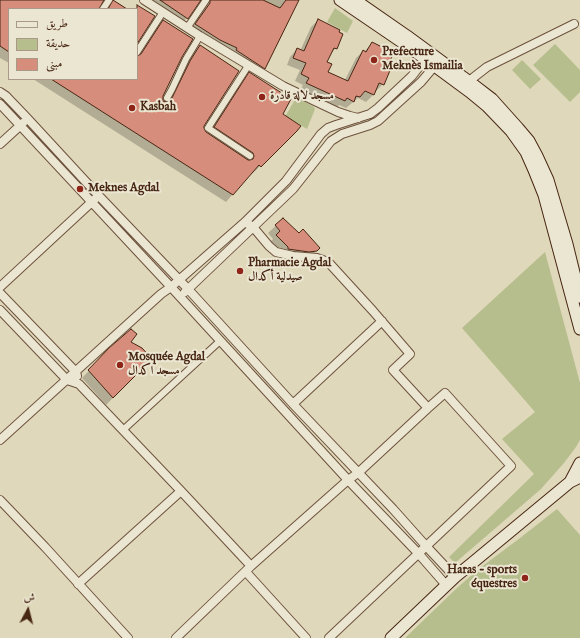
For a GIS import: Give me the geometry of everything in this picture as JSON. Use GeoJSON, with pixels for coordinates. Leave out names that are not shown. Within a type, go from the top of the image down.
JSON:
{"type":"FeatureCollection","features":[{"type":"Feature","properties":{"kind":"main road"},"geometry":{"type":"LineString","coordinates":[[340,0],[409,47],[469,81],[492,99],[529,141],[548,180],[580,297]]}},
{"type":"Feature","properties":{"kind":"main road"},"geometry":{"type":"LineString","coordinates":[[355,0],[432,60],[487,106],[511,131],[526,152],[544,195],[580,329]]}},
{"type":"Feature","properties":{"kind":"main road"},"geometry":{"type":"LineString","coordinates":[[570,482],[580,463]]}},
{"type":"Feature","properties":{"kind":"main road"},"geometry":{"type":"LineString","coordinates":[[391,638],[456,577],[570,482],[580,477]]}},
{"type":"Feature","properties":{"kind":"street"},"geometry":{"type":"LineString","coordinates":[[144,0],[248,66],[283,86],[338,112],[358,118],[361,122],[359,128]]}},
{"type":"Feature","properties":{"kind":"street"},"geometry":{"type":"LineString","coordinates":[[187,28],[206,0]]}},
{"type":"Feature","properties":{"kind":"street"},"geometry":{"type":"LineString","coordinates":[[138,50],[163,12]]}},
{"type":"Feature","properties":{"kind":"street"},"geometry":{"type":"LineString","coordinates":[[469,81],[487,67],[574,24]]}},
{"type":"Feature","properties":{"kind":"street"},"geometry":{"type":"LineString","coordinates":[[167,98],[186,59],[200,36]]}},
{"type":"Feature","properties":{"kind":"street"},"geometry":{"type":"LineString","coordinates":[[0,440],[162,294],[245,222],[286,181],[321,134],[328,128],[370,114],[432,60]]}},
{"type":"Feature","properties":{"kind":"street"},"geometry":{"type":"LineString","coordinates":[[180,297],[293,189],[331,141],[342,134],[370,125],[383,117],[421,82],[432,60]]}},
{"type":"Feature","properties":{"kind":"street"},"geometry":{"type":"LineString","coordinates":[[248,66],[208,128],[250,156]]}},
{"type":"Feature","properties":{"kind":"street"},"geometry":{"type":"LineString","coordinates":[[0,92],[6,96],[28,119],[456,577]]}},
{"type":"Feature","properties":{"kind":"street"},"geometry":{"type":"LineString","coordinates":[[0,104],[348,480],[418,553],[446,586]]}},
{"type":"Feature","properties":{"kind":"street"},"geometry":{"type":"LineString","coordinates":[[338,112],[351,126],[359,128]]}},
{"type":"Feature","properties":{"kind":"street"},"geometry":{"type":"LineString","coordinates":[[0,144],[28,119]]}},
{"type":"Feature","properties":{"kind":"street"},"geometry":{"type":"LineString","coordinates":[[0,287],[99,196]]}},
{"type":"Feature","properties":{"kind":"street"},"geometry":{"type":"LineString","coordinates":[[245,222],[253,227],[276,252],[293,256],[316,258],[330,264],[410,354],[393,370],[428,408]]}},
{"type":"Feature","properties":{"kind":"street"},"geometry":{"type":"LineString","coordinates":[[0,293],[76,372],[79,384]]}},
{"type":"Feature","properties":{"kind":"street"},"geometry":{"type":"LineString","coordinates":[[0,310],[67,380],[79,384],[181,491],[249,569],[306,638]]}},
{"type":"Feature","properties":{"kind":"street"},"geometry":{"type":"LineString","coordinates":[[294,404],[382,321]]}},
{"type":"Feature","properties":{"kind":"street"},"geometry":{"type":"LineString","coordinates":[[123,430],[228,333]]}},
{"type":"Feature","properties":{"kind":"street"},"geometry":{"type":"LineString","coordinates":[[176,638],[249,569],[348,480],[358,473],[445,392],[511,466],[329,638]]}},
{"type":"Feature","properties":{"kind":"street"},"geometry":{"type":"LineString","coordinates":[[78,584],[181,491]]}},
{"type":"Feature","properties":{"kind":"street"},"geometry":{"type":"LineString","coordinates":[[0,500],[128,638]]}},
{"type":"Feature","properties":{"kind":"green space"},"geometry":{"type":"Polygon","coordinates":[[[335,8],[353,21],[347,33],[327,22],[335,8]]]}},
{"type":"Feature","properties":{"kind":"green space"},"geometry":{"type":"Polygon","coordinates":[[[555,44],[580,70],[580,92],[570,102],[533,65],[555,44]]]}},
{"type":"Feature","properties":{"kind":"green space"},"geometry":{"type":"Polygon","coordinates":[[[522,60],[541,79],[530,89],[512,70],[522,60]]]}},
{"type":"Feature","properties":{"kind":"green space"},"geometry":{"type":"Polygon","coordinates":[[[296,98],[313,106],[315,109],[307,129],[292,120],[282,122],[296,98]]]}},
{"type":"Feature","properties":{"kind":"green space"},"geometry":{"type":"Polygon","coordinates":[[[545,252],[580,383],[580,440],[564,463],[541,489],[455,563],[449,557],[534,474],[502,439],[535,412],[462,328],[545,252]]]}},
{"type":"Feature","properties":{"kind":"green space","name":"Haras - sports équestres"},"geometry":{"type":"Polygon","coordinates":[[[557,509],[580,535],[580,638],[405,638],[480,568],[557,509]]]}},
{"type":"Feature","properties":{"kind":"building"},"geometry":{"type":"Polygon","coordinates":[[[0,0],[104,0],[100,8],[8,8],[8,51],[0,46],[0,0]]]}},
{"type":"Feature","properties":{"kind":"building"},"geometry":{"type":"Polygon","coordinates":[[[113,0],[125,8],[109,8],[113,0]]]}},
{"type":"Feature","properties":{"kind":"building"},"geometry":{"type":"Polygon","coordinates":[[[160,0],[201,0],[188,19],[160,0]]]}},
{"type":"Feature","properties":{"kind":"building"},"geometry":{"type":"Polygon","coordinates":[[[210,0],[263,0],[280,8],[286,0],[299,0],[265,69],[236,50],[237,48],[220,40],[195,24],[210,3],[210,0]]]}},
{"type":"Feature","properties":{"kind":"building"},"geometry":{"type":"Polygon","coordinates":[[[137,5],[155,16],[138,42],[138,8],[137,5]]]}},
{"type":"Feature","properties":{"kind":"building","name":"Prefecture Meknès Ismailia"},"geometry":{"type":"Polygon","coordinates":[[[318,19],[340,30],[339,32],[343,34],[337,49],[334,48],[327,62],[332,64],[328,72],[348,81],[363,50],[366,52],[372,42],[394,53],[387,66],[391,68],[384,85],[379,83],[374,95],[365,91],[360,97],[356,96],[354,102],[347,98],[345,101],[306,83],[309,78],[301,74],[306,63],[293,58],[297,48],[304,51],[318,19]]]}},
{"type":"Feature","properties":{"kind":"building","name":"Kasbah"},"geometry":{"type":"Polygon","coordinates":[[[163,20],[193,39],[182,57],[163,96],[163,101],[167,102],[171,100],[190,61],[200,45],[239,71],[204,128],[206,132],[248,160],[253,159],[253,153],[214,127],[249,72],[291,99],[283,114],[301,126],[261,167],[259,165],[233,195],[53,80],[138,80],[138,56],[141,54],[163,20]]]}},
{"type":"Feature","properties":{"kind":"building"},"geometry":{"type":"Polygon","coordinates":[[[283,218],[299,233],[303,229],[320,248],[317,251],[309,252],[288,249],[288,247],[276,235],[280,231],[275,225],[283,218]]]}},
{"type":"Feature","properties":{"kind":"building","name":"Mosquée Agdal مسجد اكدال"},"geometry":{"type":"Polygon","coordinates":[[[131,329],[137,334],[131,342],[142,348],[152,359],[113,398],[88,370],[109,348],[131,329]]]}},
{"type":"Feature","properties":{"kind":"place","name":"Prefecture Meknès Ismailia"},"geometry":{"type":"Point","coordinates":[374,60]}},
{"type":"Feature","properties":{"kind":"place","name":"مسجد لالة قادرة"},"geometry":{"type":"Point","coordinates":[262,97]}},
{"type":"Feature","properties":{"kind":"place","name":"Kasbah"},"geometry":{"type":"Point","coordinates":[132,108]}},
{"type":"Feature","properties":{"kind":"place","name":"Meknes Agdal"},"geometry":{"type":"Point","coordinates":[80,189]}},
{"type":"Feature","properties":{"kind":"place","name":"Pharmacie Agdal صيدلية أكدال"},"geometry":{"type":"Point","coordinates":[240,271]}},
{"type":"Feature","properties":{"kind":"place","name":"Mosquée Agdal مسجد اكدال"},"geometry":{"type":"Point","coordinates":[120,365]}},
{"type":"Feature","properties":{"kind":"place","name":"Haras - sports équestres"},"geometry":{"type":"Point","coordinates":[525,578]}}]}
